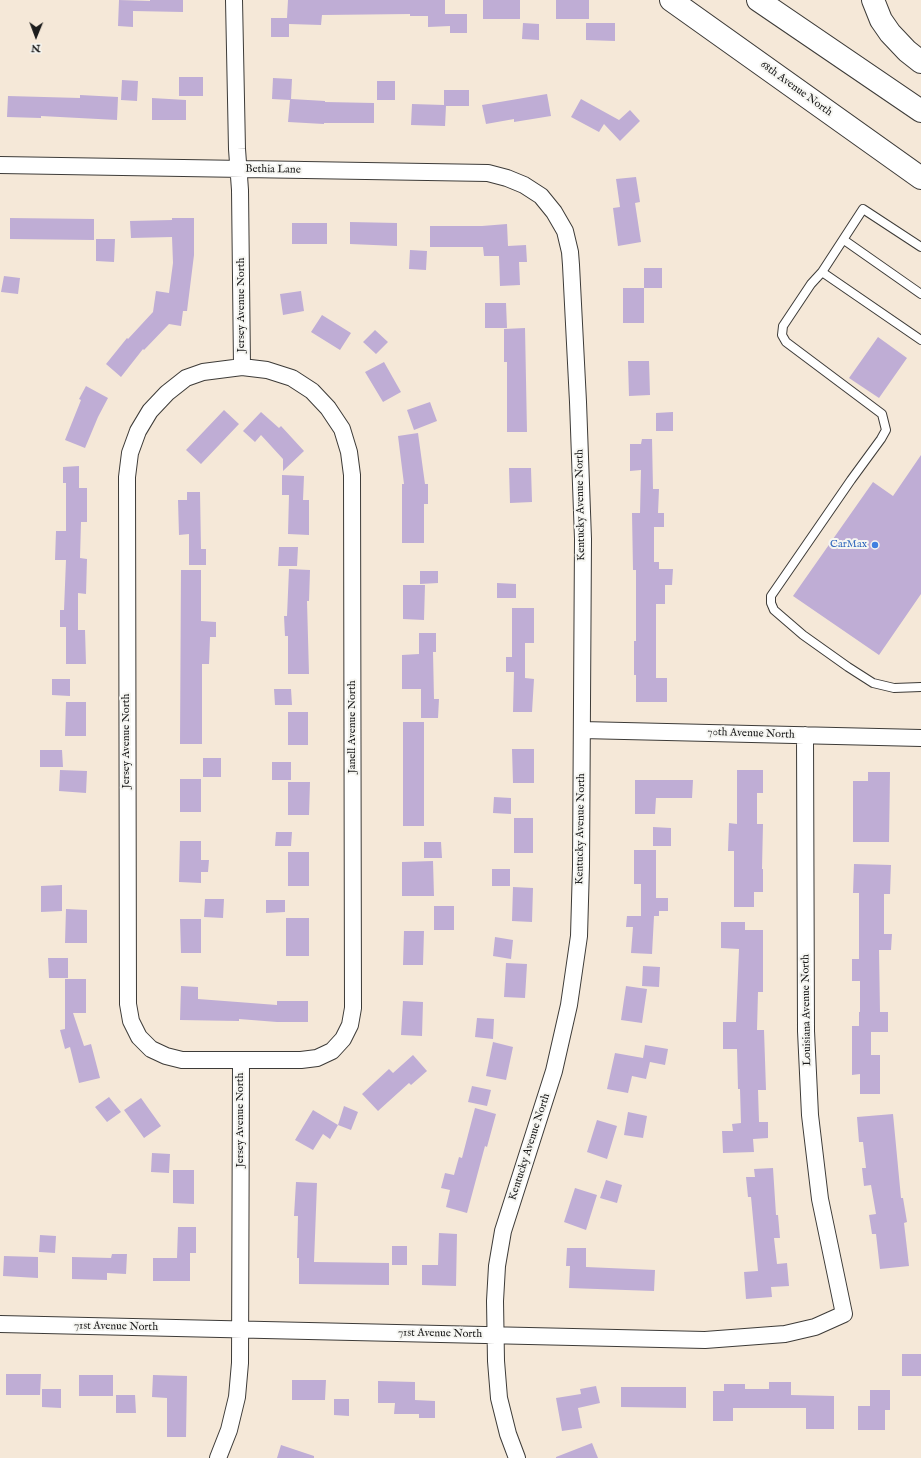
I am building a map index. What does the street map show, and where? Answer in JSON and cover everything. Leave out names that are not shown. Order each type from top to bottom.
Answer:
[{"type":"main road","name":"68th Avenue North","points":[[671,0],[921,178]]},
{"type":"main road","points":[[758,0],[921,111]]},
{"type":"main road","points":[[873,0],[881,20],[890,33],[907,51],[921,62]]},
{"type":"street","name":"Jersey Avenue North","points":[[218,1458],[229,1430],[237,1397],[240,1363],[241,1060],[182,1060],[166,1056],[151,1049],[139,1037],[131,1021],[128,1004],[127,477],[130,453],[138,431],[150,411],[167,393],[186,378],[203,372],[242,367],[241,243],[237,149],[234,0]]},
{"type":"street","name":"Bethia Lane","points":[[0,165],[488,173],[507,178],[524,185],[541,196]]},
{"type":"street","name":"Kentucky Avenue North","points":[[517,1458],[508,1434],[499,1398],[496,1361],[497,1266],[503,1231],[554,1071],[570,997],[579,936],[581,866],[583,539],[571,265],[570,252],[565,231],[554,212],[541,196]]},
{"type":"street","name":"Janell Avenue North","points":[[241,1060],[300,1060],[317,1058],[332,1051],[343,1039],[350,1025],[353,1008],[352,475],[350,452],[342,429],[328,408],[312,391],[292,378],[267,370],[242,367]]},
{"type":"street","name":"70th Avenue North","points":[[582,730],[921,738]]},
{"type":"street","name":"Louisiana Avenue North","points":[[805,735],[806,1031],[810,1115],[820,1199],[836,1282]]},
{"type":"street","name":"71st Avenue North","points":[[0,1324],[705,1340],[785,1334],[815,1327],[844,1314],[836,1282]]},
{"type":"lane","points":[[921,247],[863,209],[844,240],[822,272],[811,284],[783,326],[782,334],[786,342],[882,414],[886,430],[771,596],[771,603],[774,610],[803,635],[873,683],[894,688],[921,687]]},
{"type":"lane","points":[[844,240],[921,294]]},
{"type":"lane","points":[[822,272],[921,340]]},
{"type":"building","points":[[119,0],[183,0],[183,12],[133,11],[133,27],[118,26]]},
{"type":"building","points":[[288,0],[445,0],[445,14],[467,14],[467,33],[450,33],[450,26],[428,27],[428,16],[410,16],[410,14],[322,15],[321,25],[289,24],[289,37],[271,37],[271,18],[287,18]]},
{"type":"building","points":[[483,0],[520,0],[520,19],[483,19]]},
{"type":"building","points":[[556,0],[589,0],[589,19],[556,19]]},
{"type":"building","points":[[523,23],[539,24],[539,40],[522,39]]},
{"type":"building","points":[[586,23],[615,23],[615,41],[586,40]]},
{"type":"building","points":[[179,77],[203,77],[203,96],[179,96]]},
{"type":"building","points":[[273,78],[292,79],[291,99],[325,102],[374,103],[374,123],[324,124],[288,122],[290,100],[272,99]]},
{"type":"building","points":[[122,80],[138,81],[137,101],[121,100]]},
{"type":"building","points":[[377,81],[395,81],[395,100],[377,100]]},
{"type":"building","points":[[444,90],[469,90],[469,106],[446,106],[445,126],[411,125],[412,104],[444,105]]},
{"type":"building","points":[[547,94],[551,116],[514,122],[514,119],[486,124],[482,105]]},
{"type":"building","points":[[80,95],[118,97],[117,120],[41,116],[41,118],[7,117],[8,96],[80,98]]},
{"type":"building","points":[[152,98],[186,100],[186,120],[152,120]]},
{"type":"building","points":[[581,99],[619,120],[630,110],[640,121],[620,141],[604,124],[599,132],[571,117]]},
{"type":"building","points":[[636,177],[640,202],[635,203],[641,242],[618,246],[613,208],[620,207],[616,179]]},
{"type":"building","points":[[10,218],[94,219],[94,240],[10,239]]},
{"type":"building","points":[[172,218],[194,218],[194,255],[187,311],[183,311],[181,326],[169,324],[144,350],[143,349],[121,377],[106,364],[127,338],[128,339],[153,312],[156,291],[169,293],[173,263],[172,237],[131,238],[130,221],[172,220]]},
{"type":"building","points":[[350,222],[397,223],[397,246],[350,244]]},
{"type":"building","points":[[292,223],[327,223],[327,244],[292,244]]},
{"type":"building","points":[[507,224],[508,246],[526,245],[527,262],[519,262],[520,285],[500,286],[499,256],[484,256],[483,247],[430,247],[430,226],[482,226]]},
{"type":"building","points":[[96,239],[115,239],[114,262],[96,261]]},
{"type":"building","points":[[410,250],[427,251],[426,270],[409,269]]},
{"type":"building","points":[[644,268],[662,268],[662,288],[644,288]]},
{"type":"building","points":[[4,276],[20,278],[18,294],[1,292]]},
{"type":"building","points":[[623,288],[644,288],[644,323],[623,323]]},
{"type":"building","points":[[301,291],[304,311],[283,315],[280,294]]},
{"type":"building","points":[[485,303],[506,303],[507,328],[485,328]]},
{"type":"building","points":[[322,315],[351,333],[340,350],[311,332]]},
{"type":"building","points":[[525,328],[527,432],[507,432],[507,362],[504,362],[504,329]]},
{"type":"building","points":[[375,330],[388,342],[376,354],[363,342]]},
{"type":"building","points":[[878,337],[907,358],[879,398],[849,378]]},
{"type":"building","points":[[628,361],[649,361],[650,395],[629,396]]},
{"type":"building","points":[[384,362],[401,392],[383,402],[365,372]]},
{"type":"building","points":[[86,386],[108,398],[85,448],[65,440],[81,400],[79,399]]},
{"type":"building","points":[[430,402],[437,421],[414,430],[407,410]]},
{"type":"building","points":[[224,410],[239,424],[201,464],[186,450]]},
{"type":"building","points":[[261,412],[279,428],[281,426],[304,451],[283,471],[283,459],[261,435],[255,442],[243,431]]},
{"type":"building","points":[[673,412],[673,431],[656,431],[656,413]]},
{"type":"building","points":[[418,433],[425,484],[428,484],[428,504],[424,504],[424,543],[402,543],[402,484],[404,484],[398,436]]},
{"type":"building","points":[[642,439],[652,439],[653,489],[659,489],[658,513],[664,513],[664,527],[654,527],[654,562],[659,562],[659,569],[673,569],[672,585],[665,585],[665,604],[656,604],[656,678],[667,678],[667,702],[636,702],[634,641],[636,641],[636,570],[633,570],[632,513],[640,513],[641,470],[630,471],[630,444],[641,444]]},
{"type":"building","name":"CarMax","points":[[921,455],[921,594],[879,655],[793,596],[873,482],[893,496]]},
{"type":"building","points":[[79,466],[79,488],[87,488],[87,522],[81,522],[80,558],[87,559],[86,594],[78,593],[78,630],[85,630],[86,664],[66,664],[66,627],[60,627],[60,610],[64,610],[66,560],[55,560],[56,531],[66,531],[66,483],[63,483],[63,467]]},
{"type":"building","points":[[509,468],[531,468],[532,502],[510,503]]},
{"type":"building","points":[[282,475],[304,476],[303,500],[309,500],[309,535],[288,534],[289,495],[282,495]]},
{"type":"building","points":[[187,492],[200,492],[201,549],[206,549],[206,565],[189,565],[189,534],[179,535],[178,500],[187,500]]},
{"type":"building","points":[[279,547],[298,547],[297,566],[278,566]]},
{"type":"building","points":[[289,569],[310,570],[309,601],[307,601],[309,674],[288,674],[288,636],[285,636],[284,616],[287,616]]},
{"type":"building","points":[[181,570],[201,570],[201,621],[216,622],[216,637],[210,637],[209,664],[202,664],[202,744],[180,744]]},
{"type":"building","points":[[420,571],[438,571],[438,583],[420,584]]},
{"type":"building","points":[[497,583],[516,584],[516,598],[497,598]]},
{"type":"building","points":[[403,585],[425,585],[424,620],[403,619]]},
{"type":"building","points":[[512,608],[534,608],[534,643],[525,643],[525,678],[534,679],[532,712],[513,712],[514,672],[506,672],[506,657],[512,657]]},
{"type":"building","points":[[419,633],[436,633],[436,652],[433,652],[434,699],[439,699],[438,718],[421,718],[421,689],[402,689],[402,655],[419,654]]},
{"type":"building","points":[[52,679],[70,679],[70,696],[52,695]]},
{"type":"building","points":[[274,689],[291,689],[292,705],[275,705]]},
{"type":"building","points":[[66,702],[86,702],[86,736],[65,736]]},
{"type":"building","points":[[288,712],[308,712],[308,745],[288,745]]},
{"type":"building","points":[[403,722],[424,722],[424,826],[403,826]]},
{"type":"building","points":[[512,749],[534,749],[534,783],[513,783]]},
{"type":"building","points":[[40,750],[62,750],[63,767],[40,767]]},
{"type":"building","points":[[203,758],[221,758],[221,777],[203,777]]},
{"type":"building","points":[[272,762],[291,762],[291,780],[272,780]]},
{"type":"building","points":[[60,770],[87,771],[86,793],[59,791]]},
{"type":"building","points":[[737,770],[763,770],[763,793],[757,793],[757,824],[763,824],[763,892],[754,892],[754,907],[734,907],[734,851],[728,851],[729,823],[737,824]]},
{"type":"building","points":[[868,772],[890,772],[889,842],[853,842],[853,781],[868,781]]},
{"type":"building","points":[[180,779],[201,779],[201,812],[180,812]]},
{"type":"building","points":[[635,780],[693,780],[692,798],[656,798],[655,814],[635,814]]},
{"type":"building","points":[[288,782],[310,782],[309,815],[288,815]]},
{"type":"building","points":[[494,797],[511,798],[511,814],[493,813]]},
{"type":"building","points":[[514,818],[533,818],[533,853],[514,853]]},
{"type":"building","points":[[653,827],[671,828],[671,846],[653,846]]},
{"type":"building","points":[[276,832],[292,832],[291,846],[275,846]]},
{"type":"building","points":[[180,841],[201,841],[201,860],[209,860],[208,872],[201,872],[201,883],[179,882]]},
{"type":"building","points":[[424,842],[441,842],[442,858],[424,858]]},
{"type":"building","points":[[634,850],[656,850],[656,898],[668,898],[668,911],[659,911],[659,916],[654,916],[652,954],[631,953],[633,927],[626,927],[627,916],[641,916],[641,884],[634,884]]},
{"type":"building","points":[[288,852],[309,852],[309,886],[288,886]]},
{"type":"building","points":[[433,861],[434,896],[402,896],[402,862]]},
{"type":"building","points":[[854,864],[891,865],[890,894],[884,894],[884,934],[892,934],[891,950],[879,950],[880,1012],[888,1012],[888,1032],[871,1032],[871,1055],[880,1055],[880,1094],[860,1094],[860,1074],[852,1075],[852,1026],[859,1026],[860,1012],[860,981],[852,981],[852,959],[859,959],[859,893],[853,893]]},
{"type":"building","points":[[492,869],[510,869],[510,886],[492,886]]},
{"type":"building","points":[[62,885],[62,911],[41,912],[41,886]]},
{"type":"building","points":[[513,887],[533,888],[532,922],[512,921]]},
{"type":"building","points":[[205,899],[224,899],[223,918],[204,917]]},
{"type":"building","points":[[266,900],[285,900],[285,912],[266,913]]},
{"type":"building","points":[[434,906],[454,906],[454,930],[434,930]]},
{"type":"building","points":[[66,909],[87,910],[87,943],[65,943]]},
{"type":"building","points":[[286,918],[309,918],[309,956],[286,956]]},
{"type":"building","points":[[180,919],[201,919],[201,953],[181,953]]},
{"type":"building","points":[[721,922],[745,922],[745,930],[763,930],[763,992],[758,992],[757,1030],[764,1030],[766,1090],[758,1090],[759,1122],[768,1122],[768,1138],[753,1139],[754,1152],[723,1153],[722,1131],[733,1131],[732,1124],[741,1123],[737,1049],[723,1049],[723,1022],[736,1022],[739,949],[721,948]]},
{"type":"building","points":[[404,931],[424,931],[423,965],[403,965]]},
{"type":"building","points":[[495,937],[513,940],[511,959],[493,956]]},
{"type":"building","points":[[48,958],[68,958],[68,978],[49,978]]},
{"type":"building","points":[[506,963],[527,964],[525,998],[504,997]]},
{"type":"building","points":[[643,966],[660,967],[659,987],[642,986]]},
{"type":"building","points":[[65,979],[86,979],[86,1013],[73,1013],[84,1046],[91,1044],[100,1078],[79,1083],[70,1047],[65,1049],[60,1030],[65,1029]]},
{"type":"building","points":[[181,986],[198,987],[198,999],[277,1005],[277,1001],[308,1001],[308,1022],[277,1022],[239,1019],[239,1021],[180,1020]]},
{"type":"building","points":[[626,986],[647,989],[642,1023],[621,1020]]},
{"type":"building","points":[[403,1001],[423,1002],[422,1036],[401,1035]]},
{"type":"building","points":[[477,1018],[494,1019],[493,1039],[475,1037]]},
{"type":"building","points":[[493,1042],[513,1047],[506,1080],[486,1076]]},
{"type":"building","points":[[645,1045],[668,1049],[665,1065],[650,1062],[646,1079],[632,1076],[628,1093],[607,1089],[615,1053],[643,1058]]},
{"type":"building","points":[[413,1055],[427,1071],[411,1085],[409,1083],[378,1111],[362,1094],[389,1069],[393,1073]]},
{"type":"building","points":[[472,1086],[491,1090],[487,1106],[468,1102]]},
{"type":"building","points":[[109,1097],[121,1112],[107,1122],[95,1107]]},
{"type":"building","points":[[141,1098],[161,1126],[144,1138],[124,1110]]},
{"type":"building","points":[[344,1106],[358,1112],[351,1130],[338,1125]]},
{"type":"building","points":[[475,1108],[496,1114],[487,1147],[485,1146],[467,1213],[446,1207],[450,1190],[441,1188],[445,1173],[454,1175],[459,1157],[462,1158]]},
{"type":"building","points":[[313,1110],[338,1125],[330,1139],[323,1134],[313,1150],[295,1140]]},
{"type":"building","points":[[628,1112],[647,1116],[643,1138],[624,1135]]},
{"type":"building","points":[[893,1114],[901,1198],[903,1198],[907,1222],[904,1223],[909,1266],[880,1269],[876,1234],[872,1234],[869,1215],[876,1214],[871,1185],[864,1186],[862,1168],[866,1168],[863,1142],[859,1142],[857,1117]]},
{"type":"building","points":[[597,1120],[617,1126],[607,1159],[587,1152]]},
{"type":"building","points":[[152,1153],[170,1154],[169,1173],[151,1172]]},
{"type":"building","points":[[773,1168],[776,1215],[778,1215],[780,1238],[774,1238],[777,1264],[787,1263],[789,1286],[771,1287],[772,1297],[746,1299],[744,1272],[758,1271],[751,1197],[748,1197],[746,1177],[755,1177],[754,1169]]},
{"type":"building","points":[[173,1170],[194,1170],[194,1204],[173,1203]]},
{"type":"building","points":[[606,1180],[622,1185],[617,1203],[600,1198]]},
{"type":"building","points":[[296,1182],[317,1183],[314,1262],[389,1263],[389,1285],[299,1284],[299,1258],[297,1258],[298,1216],[294,1216]]},
{"type":"building","points":[[575,1188],[597,1195],[586,1230],[564,1222]]},
{"type":"building","points":[[178,1227],[196,1227],[196,1253],[190,1253],[190,1281],[153,1281],[153,1258],[177,1258]]},
{"type":"building","points":[[439,1233],[457,1234],[456,1286],[422,1285],[422,1265],[438,1265]]},
{"type":"building","points":[[40,1235],[56,1236],[55,1253],[39,1252]]},
{"type":"building","points":[[392,1246],[407,1246],[407,1265],[392,1265]]},
{"type":"building","points":[[567,1248],[586,1248],[586,1267],[655,1270],[654,1291],[569,1288],[570,1266],[566,1266]]},
{"type":"building","points":[[112,1254],[127,1254],[126,1274],[107,1273],[107,1280],[72,1279],[72,1257],[111,1258]]},
{"type":"building","points":[[4,1256],[38,1257],[38,1278],[3,1276]]},
{"type":"building","points":[[902,1354],[921,1354],[921,1376],[902,1376]]},
{"type":"building","points":[[6,1374],[41,1374],[40,1395],[6,1395]]},
{"type":"building","points":[[79,1375],[113,1375],[113,1396],[79,1396]]},
{"type":"building","points":[[153,1375],[187,1376],[186,1437],[167,1437],[167,1398],[152,1397]]},
{"type":"building","points":[[292,1380],[326,1380],[325,1400],[292,1400]]},
{"type":"building","points":[[378,1381],[415,1382],[415,1400],[435,1401],[435,1418],[419,1418],[419,1414],[394,1414],[395,1403],[378,1403]]},
{"type":"building","points":[[769,1382],[791,1382],[791,1395],[834,1396],[834,1429],[806,1429],[806,1408],[733,1408],[733,1421],[713,1421],[713,1391],[724,1391],[724,1384],[745,1384],[745,1389],[769,1389]]},
{"type":"building","points":[[596,1386],[600,1403],[578,1408],[582,1428],[562,1431],[556,1398],[581,1394],[580,1389]]},
{"type":"building","points":[[621,1387],[686,1387],[686,1408],[621,1407]]},
{"type":"building","points":[[42,1389],[61,1389],[61,1408],[42,1407]]},
{"type":"building","points":[[870,1390],[890,1390],[890,1410],[885,1410],[885,1430],[858,1430],[858,1406],[870,1406]]},
{"type":"building","points":[[116,1395],[135,1395],[136,1413],[116,1413]]},
{"type":"building","points":[[334,1399],[349,1399],[349,1416],[334,1415]]},
{"type":"building","points":[[592,1443],[598,1458],[556,1458],[556,1457]]},
{"type":"building","points":[[281,1445],[314,1456],[314,1458],[277,1458]]},
{"type":"place","name":"CarMax","points":[[875,545]]}]
